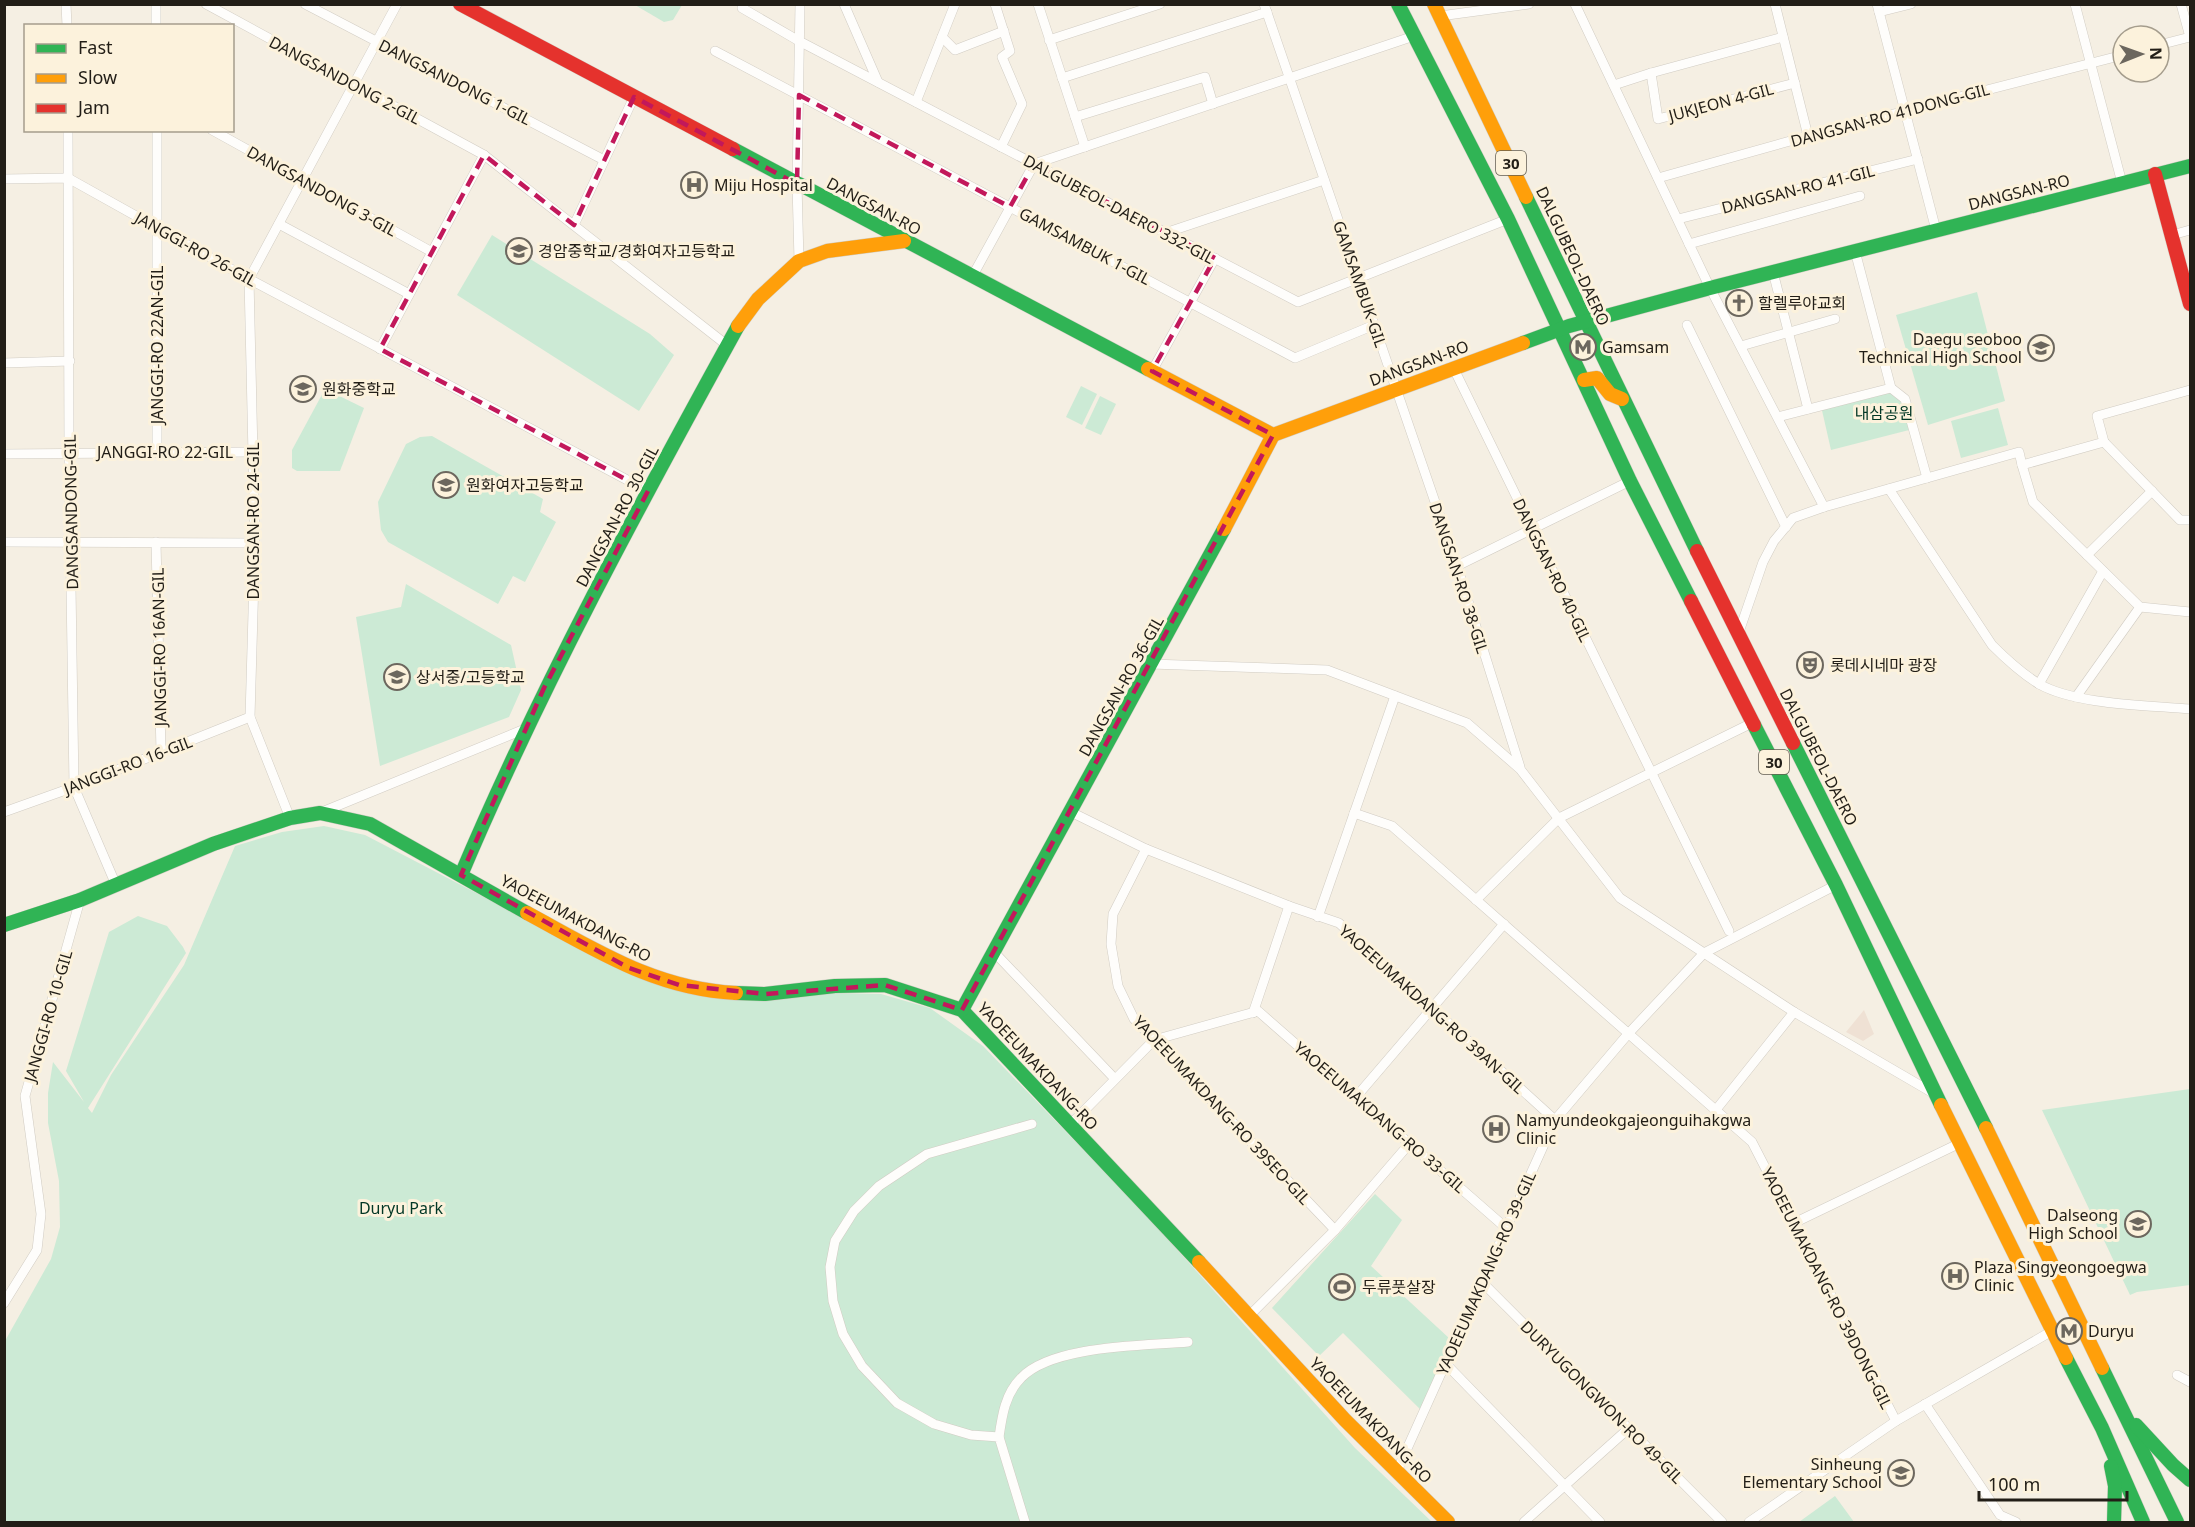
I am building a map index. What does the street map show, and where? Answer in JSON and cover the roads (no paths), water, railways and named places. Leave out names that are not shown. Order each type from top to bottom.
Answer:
[{"type":"main road","name":"DANGSAN-RO","points":[[460,4],[1273,435],[1453,367],[1587,322],[1710,288],[2190,166]]},
{"type":"main road","name":"30","points":[[1398,4],[1508,219],[1630,481],[1836,885],[1935,1094],[2102,1428],[2143,1522]]},
{"type":"main road","name":"DALGUBEOL-DAERO","points":[[1437,10],[1622,399],[1978,1111],[2127,1414],[2177,1522]]},
{"type":"main road","points":[[2155,174],[2190,304]]},
{"type":"main road","points":[[799,261],[827,252],[904,241]]},
{"type":"main road","name":"DANGSAN-RO 30-GIL","points":[[460,875],[544,688],[740,323],[758,299],[799,261]]},
{"type":"main road","points":[[1584,380],[1591,376],[1596,377],[1601,380],[1609,395],[1614,399],[1622,399]]},
{"type":"main road","name":"DANGSAN-RO 36-GIL","points":[[962,1010],[1152,664],[1273,435]]},
{"type":"main road","name":"YAOEEUMAKDANG-RO","points":[[4,925],[80,900],[213,844],[290,818],[320,813],[370,824],[629,968],[679,986],[718,992],[765,994],[835,986],[885,985],[962,1010],[1345,1420],[1448,1522]]},
{"type":"main road","points":[[2127,1414],[2173,1465],[2190,1480]]},
{"type":"main road","points":[[2102,1428],[2115,1486],[2114,1522]]},
{"type":"street","points":[[66,4],[67,24]]},
{"type":"street","points":[[156,4],[156,24]]},
{"type":"street","name":"DANGSANDONG 2-GIL","points":[[206,4],[484,155],[728,346]]},
{"type":"street","name":"DANGSANDONG 1-GIL","points":[[305,4],[604,159]]},
{"type":"street","name":"DANGSAN-RO 24-GIL","points":[[290,818],[250,717],[255,543],[249,279],[398,4]]},
{"type":"street","points":[[799,261],[797,184],[800,4]]},
{"type":"street","points":[[844,4],[878,82]]},
{"type":"street","points":[[916,102],[955,4]]},
{"type":"street","points":[[995,4],[1010,51],[1002,57],[1022,104],[1001,147]]},
{"type":"street","points":[[1038,4],[1085,147]]},
{"type":"street","points":[[1049,40],[1160,4]]},
{"type":"street","points":[[1437,10],[1529,4]]},
{"type":"street","points":[[1575,4],[1710,288],[1824,507]]},
{"type":"street","name":"JUKJEON 4-GIL","points":[[1775,4],[1808,136]]},
{"type":"street","points":[[1911,4],[1878,8],[1936,230]]},
{"type":"street","points":[[2075,4],[2122,183]]},
{"type":"street","points":[[2171,42],[2190,37],[2181,4]]},
{"type":"street","name":"DALGUBEOL-DAERO 332-GIL","points":[[742,8],[799,41],[1298,302],[1508,219]]},
{"type":"street","name":"GAMSAMBUK-GIL","points":[[1062,78],[1266,8],[1396,389]]},
{"type":"street","points":[[942,37],[955,50],[1004,31]]},
{"type":"street","points":[[972,277],[1034,164],[1413,36]]},
{"type":"street","points":[[1614,85],[1783,37]]},
{"type":"street","name":"GAMSAMBUK 1-GIL","points":[[715,51],[1295,357],[1374,326]]},
{"type":"street","name":"DANGSAN-RO 41DONG-GIL","points":[[1658,178],[1808,136],[2111,58]]},
{"type":"street","name":"JUKJEON 4-GIL","points":[[1651,73],[1658,119],[1794,82]]},
{"type":"street","points":[[1075,117],[1204,77],[1213,104]]},
{"type":"street","points":[[573,225],[634,97]]},
{"type":"street","name":"DANGSANDONG-GIL","points":[[68,132],[69,453],[75,787],[116,885]]},
{"type":"street","name":"JANGGI-RO 22AN-GIL","points":[[157,132],[157,453]]},
{"type":"street","name":"DANGSANDONG 3-GIL","points":[[216,132],[432,252]]},
{"type":"street","points":[[380,349],[484,155]]},
{"type":"street","name":"DANGSAN-RO 41-GIL","points":[[1677,219],[1918,159]]},
{"type":"street","name":"JANGGI-RO 26-GIL","points":[[4,178],[68,178],[249,279],[648,491]]},
{"type":"street","points":[[1165,233],[1324,180]]},
{"type":"street","name":"DANGSAN-RO 41-GIL","points":[[1689,244],[1860,196]]},
{"type":"street","points":[[279,224],[410,294]]},
{"type":"street","points":[[2172,235],[2190,230]]},
{"type":"street","points":[[1855,251],[1891,388],[1905,399],[1927,478]]},
{"type":"street","points":[[1152,371],[1215,258]]},
{"type":"street","points":[[1773,272],[1808,410]]},
{"type":"street","points":[[1741,346],[1835,320]]},
{"type":"street","points":[[1687,325],[1786,527]]},
{"type":"street","points":[[4,363],[70,361]]},
{"type":"street","name":"DANGSAN-RO 40-GIL","points":[[1453,367],[1651,772]]},
{"type":"street","points":[[1778,417],[1891,388]]},
{"type":"street","name":"DANGSAN-RO 38-GIL","points":[[1396,389],[1457,566],[1520,768]]},
{"type":"street","points":[[2190,390],[2097,416],[2104,442],[2180,520],[2190,520]]},
{"type":"street","points":[[2022,465],[2104,442]]},
{"type":"street","name":"JANGGI-RO 22-GIL","points":[[4,454],[253,452]]},
{"type":"street","points":[[1739,632],[1763,562],[1774,541],[1793,518],[1824,507],[2019,452],[2032,502],[2140,607],[2190,612]]},
{"type":"street","points":[[1457,566],[1630,481]]},
{"type":"street","points":[[1889,489],[1992,645],[2011,664],[2039,684],[2076,697],[2190,709]]},
{"type":"street","points":[[2087,555],[2152,491]]},
{"type":"street","points":[[4,542],[255,543]]},
{"type":"street","name":"JANGGI-RO 16AN-GIL","points":[[156,542],[161,752]]},
{"type":"street","points":[[2039,684],[2103,571]]},
{"type":"street","points":[[2076,697],[2140,607]]},
{"type":"street","points":[[1152,664],[1327,670],[1467,723],[1520,768],[1620,898],[1794,1012],[1935,1094]]},
{"type":"street","points":[[1318,917],[1395,696]]},
{"type":"street","name":"JANGGI-RO 16-GIL","points":[[4,812],[75,787],[250,717]]},
{"type":"street","points":[[1476,900],[1558,818],[1754,722]]},
{"type":"street","points":[[320,813],[525,729]]},
{"type":"street","points":[[1651,772],[1729,931]]},
{"type":"street","name":"YAOEEUMAKDANG-RO 39AN-GIL","points":[[1071,813],[1146,849],[1289,906],[1339,923],[1555,1120]]},
{"type":"street","points":[[1354,813],[1392,826],[1628,1034]]},
{"type":"street","name":"YAOEEUMAKDANG-RO 39SEO-GIL","points":[[1146,849],[1113,914],[1111,944],[1118,986],[1134,1019],[1335,1230]]},
{"type":"street","name":"YAOEEUMAKDANG-RO 39-GIL","points":[[1397,1471],[1555,1120],[1628,1034],[1704,953],[1836,885]]},
{"type":"street","name":"JANGGI-RO 10-GIL","points":[[4,1303],[37,1250],[41,1214],[25,1096],[80,900]]},
{"type":"street","points":[[1070,1125],[1154,1040],[1253,1013],[1289,906]]},
{"type":"street","points":[[1356,1097],[1504,924]]},
{"type":"street","points":[[994,952],[1115,1080]]},
{"type":"street","name":"YAOEEUMAKDANG-RO 33-GIL","points":[[1253,1013],[1258,1011],[1506,1228]]},
{"type":"street","points":[[1715,1110],[1794,1012]]},
{"type":"street","name":"YAOEEUMAKDANG-RO 39DONG-GIL","points":[[1628,1034],[1752,1142],[1896,1421]]},
{"type":"street","points":[[999,1437],[971,1435],[934,1424],[897,1403],[862,1366],[843,1334],[833,1301],[830,1267],[835,1241],[854,1211],[879,1186],[927,1154],[1032,1124]]},
{"type":"street","points":[[1249,1316],[1335,1230],[1410,1143]]},
{"type":"street","points":[[1794,1223],[1960,1143]]},
{"type":"street","name":"DURYUGONGWON-RO 49-GIL","points":[[1482,1282],[1722,1522]]},
{"type":"street","points":[[1749,1522],[1896,1421],[2052,1331]]},
{"type":"street","points":[[1025,1522],[999,1437],[1003,1413],[1010,1394],[1020,1379],[1033,1367],[1057,1358],[1096,1350],[1188,1342]]},
{"type":"street","points":[[1445,1363],[1600,1522]]},
{"type":"street","points":[[2177,1376],[2190,1382]]},
{"type":"street","points":[[1925,1404],[2000,1515],[2016,1522]]},
{"type":"street","points":[[1524,1522],[1628,1429]]},
{"type":"place","name":"Miju Hospital","points":[[694,185]]},
{"type":"place","name":"경암중학교/경화여자고등학교","points":[[519,251]]},
{"type":"place","name":"할렐루야교회","points":[[1739,303]]},
{"type":"place","name":"Gamsam","points":[[1583,347]]},
{"type":"place","name":"Daegu seoboo Technical High School","points":[[2041,348]]},
{"type":"place","name":"원화중학교","points":[[303,389]]},
{"type":"place","name":"원화여자고등학교","points":[[446,485]]},
{"type":"place","name":"롯데시네마 광장","points":[[1810,665]]},
{"type":"place","name":"상서중/고등학교","points":[[397,677]]},
{"type":"place","name":"Namyundeokgajeonguihakgwa Clinic","points":[[1496,1129]]},
{"type":"place","name":"Dalseong High School","points":[[2138,1224]]},
{"type":"place","name":"Plaza Singyeongoegwa Clinic","points":[[1955,1276]]},
{"type":"place","name":"두류풋살장","points":[[1342,1287]]},
{"type":"place","name":"Duryu","points":[[2069,1331]]},
{"type":"place","name":"Sinheung Elementary School","points":[[1901,1473]]},
{"type":"park label","name":"내삼공원","points":[[1884,413]]},
{"type":"park label","name":"Duryu Park","points":[[401,1208]]}]
